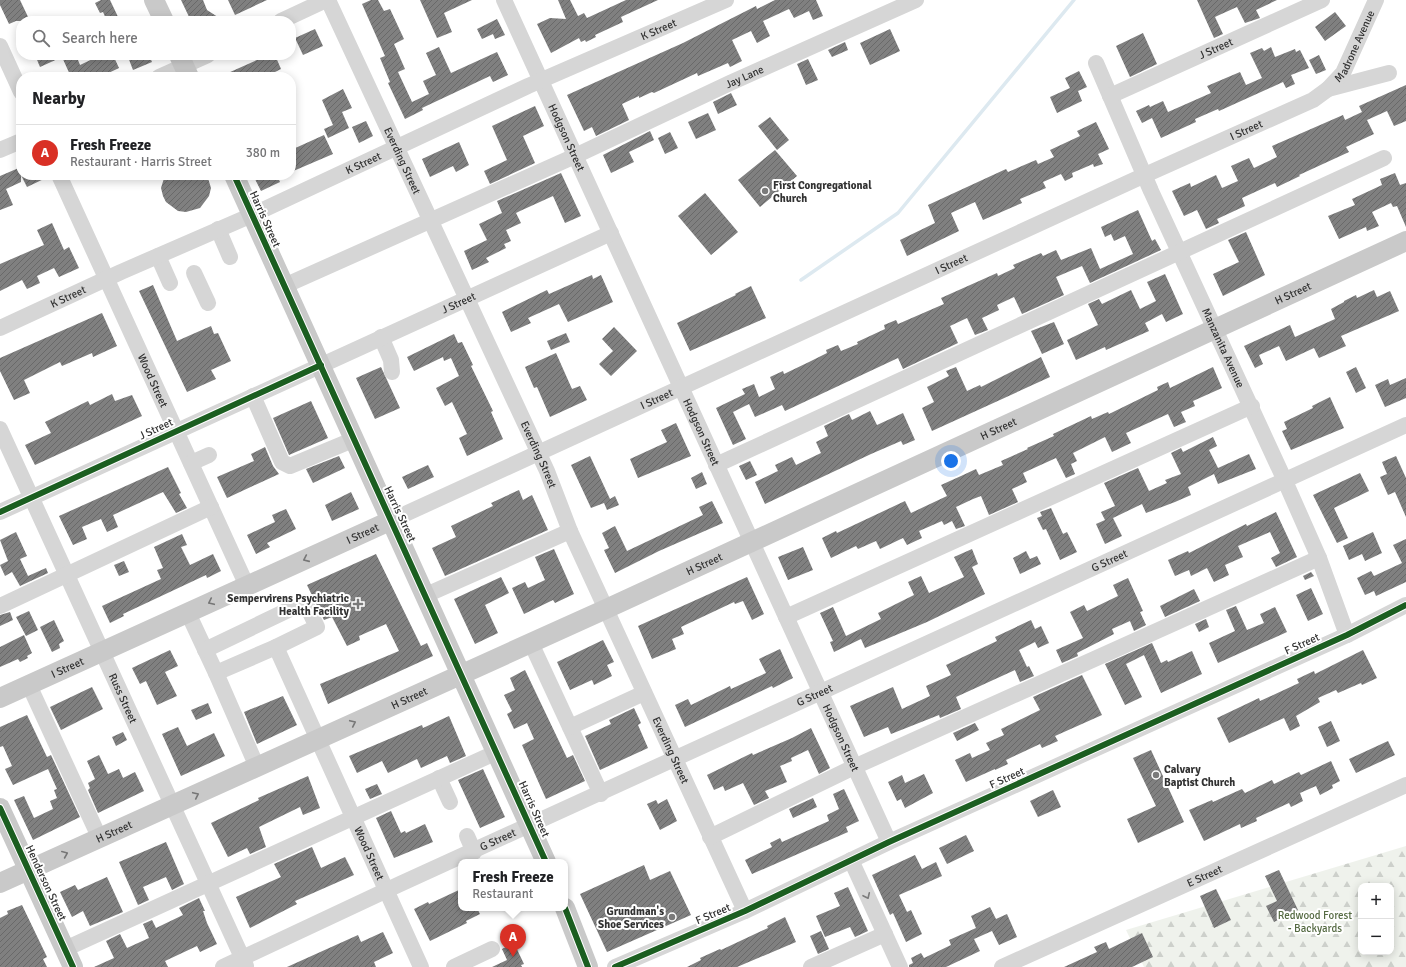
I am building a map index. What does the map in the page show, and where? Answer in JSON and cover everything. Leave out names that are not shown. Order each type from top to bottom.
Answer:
[{"type":"main road","points":[[154,0],[162,16]]},
{"type":"main road","name":"Harris Street","points":[[236,180],[545,859]]},
{"type":"main road","name":"H Street","points":[[0,883],[172,807],[461,673],[606,609],[1406,242]]},
{"type":"main road","name":"I Street","points":[[0,698],[392,520]]},
{"type":"main road","points":[[342,543],[354,543],[382,533],[393,537],[407,554]]},
{"type":"main road","name":"Henderson Street","points":[[0,808],[73,967]]},
{"type":"main road","points":[[566,911],[588,967]]},
{"type":"street","points":[[292,16],[327,0]]},
{"type":"street","name":"Everding Street","points":[[327,0],[538,454],[570,531],[745,911]]},
{"type":"street","name":"Hodgson Street","points":[[504,0],[681,387],[750,542],[889,842]]},
{"type":"street","name":"K Street","points":[[0,328],[106,279],[252,215],[541,81],[726,0]]},
{"type":"street","name":"Jay Lane","points":[[284,286],[430,222],[730,83],[916,0]]},
{"type":"street","name":"J Street","points":[[1110,96],[1322,0]]},
{"type":"street","name":"Madrone Avenue","points":[[1314,100],[1328,89],[1343,73],[1376,0]]},
{"type":"street","points":[[2,55],[16,82]]},
{"type":"street","points":[[170,72],[197,60]]},
{"type":"street","name":"Manzanita Avenue","points":[[1096,63],[1144,175],[1285,480],[1319,558],[1347,635]]},
{"type":"street","name":"Madrone Avenue","points":[[1328,89],[1389,73]]},
{"type":"street","name":"I Street","points":[[392,520],[1144,175],[1314,100]]},
{"type":"street","points":[[0,150],[16,143]]},
{"type":"street","points":[[716,465],[1384,158]]},
{"type":"street","name":"Wood Street","points":[[61,180],[247,586]]},
{"type":"street","points":[[218,230],[230,257]]},
{"type":"street","name":"J Street","points":[[0,512],[176,430],[611,233]]},
{"type":"street","points":[[158,256],[170,283]]},
{"type":"street","points":[[194,272],[208,304]]},
{"type":"street","points":[[381,337],[391,360],[392,372]]},
{"type":"street","points":[[253,396],[263,431],[282,462],[290,466],[355,439]]},
{"type":"street","points":[[786,617],[1252,406]]},
{"type":"street","name":"G Street","points":[[458,859],[1406,425]]},
{"type":"street","name":"Russ Street","points":[[0,429],[244,962]]},
{"type":"street","points":[[191,463],[209,455]]},
{"type":"street","points":[[0,606],[211,507]]},
{"type":"street","points":[[426,595],[570,531]]},
{"type":"street","points":[[710,837],[854,767],[1319,558]]},
{"type":"street","points":[[205,650],[305,602],[317,628],[216,674]]},
{"type":"street","name":"F Street","points":[[615,967],[745,911],[889,842],[1347,635],[1406,605]]},
{"type":"street","points":[[188,613],[257,767]]},
{"type":"street","points":[[531,643],[601,794]]},
{"type":"street","name":"Wood Street","points":[[276,647],[421,967]]},
{"type":"street","points":[[29,685],[100,839]]},
{"type":"street","points":[[570,727],[644,693]]},
{"type":"street","points":[[65,949],[497,752]]},
{"type":"street","points":[[439,778],[450,802]]},
{"type":"street","name":"E Street","points":[[1002,967],[1406,785]]},
{"type":"street","points":[[467,836],[474,852]]},
{"type":"street","name":"G Street","points":[[223,967],[244,962],[387,891],[458,859]]},
{"type":"street","points":[[851,860],[900,967]]},
{"type":"street","points":[[811,967],[885,934]]},
{"type":"street","points":[[454,967],[492,949]]},
{"type":"green space","name":"Redwood Forest - Backyards","points":[[1406,846],[1406,967],[1144,967],[1126,930]]},
{"type":"building","points":[[0,0],[20,0],[28,16],[16,16],[16,21],[9,24],[0,5]]},
{"type":"building","points":[[101,0],[110,0],[118,16],[105,16],[103,12],[100,13],[95,3]]},
{"type":"building","points":[[181,0],[203,0],[207,10],[216,16],[189,16]]},
{"type":"building","points":[[228,0],[267,0],[235,15]]},
{"type":"building","points":[[371,0],[378,0],[384,11],[390,9],[404,39],[394,44],[405,69],[398,72],[412,102],[429,94],[423,81],[436,75],[426,53],[439,47],[451,73],[497,52],[508,75],[493,82],[490,76],[422,108],[423,110],[405,119],[388,83],[390,82],[380,58],[385,56],[362,4]]},
{"type":"building","points":[[420,0],[472,0],[444,13],[452,32],[437,38]]},
{"type":"building","points":[[558,0],[570,0],[578,16],[584,13],[587,18],[626,0],[658,0],[621,17],[623,22],[595,35],[596,37],[586,42],[585,40],[581,42],[579,38],[551,53],[537,24],[550,18],[566,19]]},
{"type":"building","points":[[775,0],[816,0],[823,16],[813,20],[809,11],[794,18],[789,9],[763,21],[770,36],[757,43],[751,31],[732,40],[742,61],[730,67],[728,63],[698,76],[697,73],[654,93],[652,92],[639,98],[639,96],[622,104],[629,120],[596,136],[592,127],[584,131],[567,95],[683,43],[756,6],[757,9]]},
{"type":"building","points":[[1197,0],[1277,0],[1256,10],[1260,18],[1245,23],[1237,7],[1215,17],[1223,34],[1214,38]]},
{"type":"building","points":[[1335,12],[1346,26],[1325,41],[1315,27]]},
{"type":"building","points":[[497,19],[505,35],[495,39],[493,34],[482,39],[477,29]]},
{"type":"building","points":[[315,29],[323,46],[303,55],[296,38]]},
{"type":"building","points":[[890,29],[900,51],[870,65],[860,43]]},
{"type":"building","points":[[1143,33],[1157,64],[1130,77],[1116,46]]},
{"type":"building","points":[[845,42],[848,50],[832,57],[828,50]]},
{"type":"building","points":[[1271,47],[1275,57],[1295,49],[1296,52],[1300,50],[1309,68],[1291,75],[1295,84],[1286,88],[1283,82],[1219,111],[1218,109],[1195,119],[1196,122],[1161,138],[1152,118],[1142,123],[1136,111],[1149,105],[1150,107],[1163,101],[1168,112],[1211,93],[1207,86],[1240,72],[1246,85],[1262,78],[1250,53],[1262,48],[1264,51]]},
{"type":"building","points":[[1319,55],[1326,70],[1316,74],[1309,60]]},
{"type":"building","points":[[808,59],[818,80],[806,85],[797,64]]},
{"type":"building","points":[[37,60],[55,60],[40,67]]},
{"type":"building","points":[[63,60],[78,60],[80,65],[90,60],[115,60],[119,68],[111,72],[69,72]]},
{"type":"building","points":[[129,60],[151,60],[152,62],[133,70]]},
{"type":"building","points":[[257,60],[277,60],[281,69],[275,72],[230,72]]},
{"type":"building","points":[[1079,71],[1087,87],[1078,91],[1082,101],[1057,113],[1050,97],[1070,88],[1065,78]]},
{"type":"building","points":[[1406,85],[1406,121],[1394,126],[1387,111],[1367,120],[1374,134],[1346,147],[1349,152],[1277,187],[1275,183],[1242,198],[1245,206],[1217,219],[1219,223],[1206,229],[1197,210],[1184,216],[1172,191],[1190,183],[1191,187],[1216,175],[1222,188],[1238,181],[1231,166],[1249,158],[1254,168],[1277,157],[1272,146],[1343,115],[1345,120],[1362,112],[1359,106]]},
{"type":"building","points":[[343,89],[352,108],[342,112],[349,128],[328,138],[324,129],[333,125],[322,100]]},
{"type":"building","points":[[731,93],[737,105],[718,114],[713,102]]},
{"type":"building","points":[[535,106],[544,126],[523,136],[535,163],[490,184],[484,171],[507,160],[492,126]]},
{"type":"building","points":[[708,113],[716,130],[696,139],[688,122]]},
{"type":"building","points":[[770,117],[789,140],[777,150],[758,126]]},
{"type":"building","points":[[366,121],[373,136],[359,143],[352,127]]},
{"type":"building","points":[[1096,122],[1109,149],[1098,154],[1103,164],[1094,167],[1093,164],[1072,173],[1073,177],[1065,181],[1061,174],[1043,182],[1046,188],[1020,199],[1022,203],[983,220],[975,202],[951,213],[959,231],[907,256],[900,240],[935,223],[928,205],[1006,169],[1008,172],[1036,160],[1038,164],[1054,157],[1050,150],[1080,136],[1077,131]]},
{"type":"building","points":[[650,131],[654,140],[629,152],[634,162],[611,173],[603,155]]},
{"type":"building","points":[[670,132],[678,148],[665,154],[658,138]]},
{"type":"building","points":[[324,135],[333,154],[296,170],[296,148]]},
{"type":"building","points":[[459,142],[469,165],[456,172],[453,166],[430,177],[422,159]]},
{"type":"building","points":[[775,150],[797,176],[760,207],[738,180]]},
{"type":"building","points":[[16,169],[16,180],[21,180],[21,182],[6,189],[13,205],[0,210],[0,176]]},
{"type":"building","points":[[561,173],[581,216],[565,223],[553,196],[520,211],[516,213],[521,223],[506,230],[511,241],[504,244],[506,248],[486,258],[489,262],[472,270],[464,251],[487,240],[479,224],[502,213],[497,201]]},
{"type":"building","points":[[1395,173],[1400,185],[1406,183],[1406,227],[1397,206],[1393,207],[1391,203],[1372,212],[1379,226],[1367,231],[1366,227],[1339,239],[1328,216],[1355,205],[1352,199],[1382,185],[1380,179]]},
{"type":"building","points":[[24,180],[42,180],[27,187]]},
{"type":"building","points":[[163,180],[209,180],[211,188],[209,196],[200,208],[186,212],[178,211],[166,202],[161,188]]},
{"type":"building","points":[[256,180],[279,180],[280,182],[261,191]]},
{"type":"building","points":[[705,193],[738,232],[711,255],[678,216]]},
{"type":"building","points":[[1138,210],[1152,241],[1155,239],[1161,250],[1090,283],[1082,266],[1056,277],[1064,295],[1022,314],[1014,297],[997,305],[999,310],[982,318],[988,330],[975,335],[967,318],[950,326],[958,343],[903,369],[898,358],[785,411],[782,405],[755,417],[749,404],[733,412],[746,439],[733,445],[716,408],[745,394],[742,389],[754,384],[759,397],[775,389],[770,377],[783,371],[784,374],[827,353],[826,350],[838,345],[841,351],[858,344],[857,342],[885,329],[884,325],[896,320],[898,324],[944,304],[941,298],[997,273],[998,276],[1015,268],[1013,265],[1041,253],[1043,256],[1056,250],[1061,260],[1091,248],[1100,269],[1133,254],[1125,236],[1114,241],[1111,234],[1105,237],[1101,227]]},
{"type":"building","points":[[52,223],[64,250],[69,247],[79,268],[59,277],[54,268],[37,276],[40,283],[27,289],[22,280],[0,291],[0,264],[44,245],[37,230]]},
{"type":"building","points":[[1246,232],[1265,275],[1223,296],[1213,274],[1239,262],[1228,240]]},
{"type":"building","points":[[1165,274],[1183,314],[1166,322],[1162,314],[1145,323],[1149,331],[1106,350],[1105,347],[1076,360],[1067,340],[1098,325],[1088,304],[1099,299],[1102,304],[1131,290],[1140,309],[1156,301],[1147,282]]},
{"type":"building","points":[[592,275],[593,279],[601,275],[613,302],[568,322],[559,304],[528,318],[531,323],[511,332],[502,312],[547,290],[549,294]]},
{"type":"building","points":[[153,285],[177,341],[211,326],[214,334],[218,333],[231,361],[211,370],[216,379],[187,392],[139,291]]},
{"type":"building","points":[[751,286],[766,318],[690,351],[677,323],[736,295],[735,294]]},
{"type":"building","points":[[1374,290],[1377,297],[1390,291],[1399,311],[1341,336],[1346,346],[1319,358],[1314,348],[1286,361],[1279,346],[1259,355],[1263,364],[1255,368],[1244,346],[1290,325],[1295,337],[1335,319],[1331,309],[1344,301],[1356,295],[1357,298]]},
{"type":"building","points":[[102,313],[117,346],[93,357],[92,353],[62,366],[60,362],[24,380],[30,393],[14,400],[0,371],[0,358]]},
{"type":"building","points":[[1054,322],[1064,344],[1042,354],[1031,331]]},
{"type":"building","points":[[614,327],[637,351],[611,376],[599,364],[613,351],[602,339]]},
{"type":"building","points":[[566,333],[570,342],[551,350],[547,341]]},
{"type":"building","points":[[454,334],[458,343],[462,342],[473,365],[471,366],[493,411],[491,412],[503,439],[467,456],[459,438],[467,434],[452,402],[445,406],[436,388],[459,376],[451,358],[444,361],[443,357],[414,371],[407,357]]},
{"type":"building","points":[[556,353],[572,389],[580,386],[587,400],[550,417],[537,387],[534,388],[525,367]]},
{"type":"building","points":[[1041,357],[1050,377],[932,431],[922,408],[934,402],[927,387],[949,376],[946,371],[956,367],[967,391],[980,385],[981,387]]},
{"type":"building","points":[[381,367],[400,408],[375,419],[356,378]]},
{"type":"building","points":[[1213,367],[1222,388],[1193,401],[1195,406],[1181,412],[1186,422],[1174,427],[1168,414],[1126,433],[1131,443],[1112,452],[1105,437],[1073,453],[1077,461],[1071,464],[1075,474],[1066,478],[1056,458],[1023,473],[1027,482],[1012,489],[1018,502],[989,515],[981,496],[956,507],[965,526],[956,529],[952,521],[944,525],[942,521],[919,531],[922,538],[907,545],[903,538],[880,549],[876,541],[858,549],[856,546],[831,558],[822,538],[836,531],[837,533],[905,501],[911,513],[947,496],[941,485],[976,469],[979,475],[1003,465],[1001,461],[1054,436],[1053,434],[1091,416],[1092,419],[1108,412],[1109,414],[1158,390],[1157,387],[1168,382],[1170,388]]},
{"type":"building","points":[[1356,367],[1366,388],[1356,393],[1346,372]]},
{"type":"building","points":[[1406,378],[1406,398],[1385,407],[1375,385],[1388,379],[1390,385]]},
{"type":"building","points":[[112,394],[115,401],[132,395],[142,416],[35,465],[25,445],[51,433],[45,422],[88,401],[90,405]]},
{"type":"building","points":[[1330,397],[1344,428],[1291,450],[1282,431],[1287,429],[1284,422],[1313,408],[1312,406]]},
{"type":"building","points":[[311,401],[328,438],[289,455],[273,418]]},
{"type":"building","points":[[870,411],[877,425],[903,413],[915,440],[903,445],[901,441],[765,504],[755,482],[778,471],[775,465],[792,457],[796,465],[821,453],[816,442],[828,436],[824,426],[849,414],[852,420]]},
{"type":"building","points":[[676,423],[691,456],[638,478],[630,459],[667,442],[661,430]]},
{"type":"building","points":[[1213,437],[1217,446],[1209,450],[1218,468],[1249,454],[1256,469],[1218,484],[1214,474],[1188,487],[1191,495],[1175,502],[1146,513],[1142,504],[1113,518],[1122,536],[1105,544],[1096,524],[1105,520],[1101,512],[1115,506],[1104,483],[1138,468],[1149,491],[1167,483],[1165,480],[1181,474],[1171,453],[1181,448],[1183,452]]},
{"type":"building","points":[[265,447],[273,466],[279,474],[227,498],[217,477],[254,461],[251,454]]},
{"type":"building","points":[[339,456],[345,468],[313,483],[306,469]]},
{"type":"building","points":[[590,456],[610,499],[615,496],[619,505],[607,510],[604,503],[591,508],[571,465]]},
{"type":"building","points":[[1396,456],[1406,478],[1406,517],[1395,492],[1388,495],[1380,477],[1387,474],[1382,462]]},
{"type":"building","points":[[750,461],[757,475],[746,480],[739,466]]},
{"type":"building","points":[[428,465],[434,477],[408,489],[402,477]]},
{"type":"building","points":[[168,467],[181,493],[179,494],[187,508],[176,513],[163,492],[113,515],[118,527],[107,532],[101,519],[82,527],[87,539],[73,545],[59,516]]},
{"type":"building","points":[[702,472],[707,484],[696,489],[691,478]]},
{"type":"building","points":[[1360,473],[1369,491],[1334,508],[1348,538],[1337,543],[1313,495]]},
{"type":"building","points":[[519,490],[523,500],[532,495],[548,530],[445,576],[432,548],[456,537],[451,526],[493,506],[491,503]]},
{"type":"building","points":[[351,492],[359,509],[332,521],[325,505]]},
{"type":"building","points":[[712,501],[723,523],[659,551],[615,573],[604,550],[609,548],[602,533],[615,526],[627,551],[703,515],[699,507]]},
{"type":"building","points":[[1051,508],[1063,534],[1067,532],[1077,552],[1060,560],[1046,529],[1043,530],[1037,518],[1042,516],[1040,512]]},
{"type":"building","points":[[286,509],[296,529],[267,543],[270,547],[256,554],[247,535],[275,522],[272,515]]},
{"type":"building","points":[[1276,512],[1297,557],[1276,567],[1271,558],[1280,553],[1270,532],[1238,546],[1243,557],[1225,565],[1229,575],[1214,582],[1207,568],[1191,576],[1189,570],[1175,576],[1168,560],[1188,551],[1189,553],[1246,524],[1247,526]]},
{"type":"building","points":[[16,532],[27,556],[20,559],[28,576],[46,568],[48,573],[20,586],[12,572],[5,576],[0,565],[8,561],[0,540]]},
{"type":"building","points":[[1373,532],[1382,553],[1365,561],[1362,554],[1349,560],[1343,546]]},
{"type":"building","points":[[182,534],[187,545],[181,547],[190,565],[213,554],[221,571],[207,578],[206,575],[123,614],[124,616],[110,623],[102,606],[161,579],[157,570],[163,568],[154,547]]},
{"type":"building","points":[[1406,539],[1406,582],[1376,596],[1374,591],[1365,595],[1357,578],[1371,571],[1374,576],[1402,563],[1393,545]]},
{"type":"building","points":[[803,547],[813,570],[788,580],[778,557]]},
{"type":"building","points":[[554,549],[574,594],[555,603],[553,600],[524,614],[512,588],[525,582],[528,588],[545,580],[535,557]]},
{"type":"building","points":[[972,549],[978,564],[972,567],[985,594],[927,622],[865,648],[861,639],[834,652],[830,642],[833,641],[820,613],[833,607],[846,636],[881,619],[878,613],[914,595],[908,582],[921,576],[929,593],[964,577],[954,557]]},
{"type":"building","points":[[1026,551],[1030,559],[1037,556],[1041,564],[1020,574],[1013,558]]},
{"type":"building","points":[[376,554],[421,646],[427,643],[433,656],[328,704],[320,684],[399,651],[386,624],[359,636],[360,640],[347,646],[332,617],[324,620],[307,585]]},
{"type":"building","points":[[124,561],[129,572],[119,576],[114,565]]},
{"type":"building","points":[[1311,572],[1314,576],[1305,580],[1303,576]]},
{"type":"building","points":[[501,577],[509,593],[485,605],[498,633],[475,644],[454,599]]},
{"type":"building","points":[[747,577],[764,614],[752,620],[743,601],[735,604],[734,602],[681,627],[684,634],[672,639],[676,649],[652,659],[638,626]]},
{"type":"building","points":[[1128,578],[1143,611],[1140,612],[1146,625],[1134,631],[1130,621],[1112,629],[1114,634],[1077,653],[1078,656],[1062,663],[1056,650],[1083,638],[1070,612],[1084,605],[1087,611],[1118,596],[1113,585]]},
{"type":"building","points":[[1311,588],[1323,614],[1308,621],[1296,595]]},
{"type":"building","points":[[1194,589],[1200,601],[1165,617],[1160,606]]},
{"type":"building","points":[[1236,606],[1247,630],[1264,623],[1260,614],[1275,607],[1287,632],[1218,663],[1209,643],[1235,631],[1226,610]]},
{"type":"building","points":[[29,611],[38,630],[26,636],[16,617]]},
{"type":"building","points":[[10,612],[13,620],[0,626],[0,615]]},
{"type":"building","points":[[1206,619],[1209,627],[1199,632],[1195,624]]},
{"type":"building","points":[[54,620],[64,641],[59,644],[60,648],[52,652],[40,627]]},
{"type":"building","points":[[1031,620],[1035,629],[1041,626],[1049,643],[1038,648],[1035,642],[1019,650],[1027,667],[1029,666],[1034,676],[1020,682],[1015,670],[956,697],[961,709],[940,718],[939,715],[891,734],[888,727],[864,737],[850,706],[893,687],[902,709],[930,696],[926,686],[951,675],[946,665],[997,641],[995,637]]},
{"type":"building","points":[[24,635],[32,653],[27,656],[28,658],[20,662],[18,659],[0,667],[0,647]]},
{"type":"building","points":[[603,640],[614,662],[607,665],[612,676],[594,685],[592,680],[570,690],[557,662]]},
{"type":"building","points":[[1152,643],[1161,663],[1167,660],[1168,662],[1192,651],[1202,674],[1161,693],[1144,655],[1126,664],[1142,697],[1125,705],[1105,664]]},
{"type":"building","points":[[780,649],[793,678],[773,688],[772,686],[685,727],[675,705],[688,699],[691,705],[730,686],[731,689],[766,673],[759,659]]},
{"type":"building","points":[[170,650],[178,666],[165,672],[177,696],[157,705],[146,681],[140,684],[132,668]]},
{"type":"building","points":[[1363,650],[1377,678],[1362,685],[1361,683],[1338,693],[1336,690],[1318,698],[1320,702],[1296,716],[1300,726],[1290,731],[1284,718],[1229,743],[1217,718],[1259,698],[1260,701],[1299,683],[1297,679],[1314,671],[1315,674]]},
{"type":"building","points":[[525,670],[567,758],[573,755],[585,781],[546,799],[522,745],[534,739],[527,723],[514,729],[507,714],[512,711],[504,695],[515,690],[510,678]]},
{"type":"building","points":[[1082,675],[1102,715],[1055,736],[1058,741],[1042,748],[1040,744],[1006,760],[1008,764],[966,782],[955,760],[970,753],[972,758],[990,750],[986,743],[1004,735],[1001,729],[1040,710],[1033,697]]},
{"type":"building","points":[[92,687],[103,709],[61,730],[50,707]]},
{"type":"building","points":[[283,696],[297,725],[257,744],[244,712]]},
{"type":"building","points":[[208,703],[212,713],[196,720],[191,710]]},
{"type":"building","points":[[634,708],[641,723],[638,725],[648,748],[600,770],[585,736],[611,724],[609,720]]},
{"type":"building","points":[[27,715],[47,757],[51,755],[80,817],[33,840],[14,800],[24,796],[34,818],[53,809],[50,801],[57,798],[54,790],[57,789],[48,769],[13,785],[5,769],[12,766],[3,746],[0,747],[0,727]]},
{"type":"building","points":[[449,716],[466,756],[450,763],[447,756],[421,768],[417,759],[388,773],[382,761],[357,773],[349,756],[422,725],[423,728]]},
{"type":"building","points":[[1331,721],[1340,741],[1327,747],[1318,727]]},
{"type":"building","points":[[975,723],[979,730],[957,741],[953,733]]},
{"type":"building","points":[[178,727],[187,746],[214,733],[225,756],[181,776],[162,734]]},
{"type":"building","points":[[811,728],[830,768],[819,774],[808,750],[791,758],[792,761],[780,766],[787,782],[765,791],[769,798],[754,805],[743,783],[725,791],[723,786],[714,790],[707,775],[752,753],[753,755]]},
{"type":"building","points":[[123,732],[127,740],[116,746],[112,737]]},
{"type":"building","points":[[1388,741],[1395,755],[1356,773],[1349,759]]},
{"type":"building","points":[[1151,750],[1184,822],[1138,843],[1127,819],[1156,806],[1133,758]]},
{"type":"building","points":[[99,755],[108,774],[119,769],[123,778],[135,772],[144,791],[98,813],[88,790],[90,788],[88,783],[95,779],[87,761]]},
{"type":"building","points":[[1331,761],[1340,781],[1332,785],[1333,788],[1320,795],[1316,786],[1300,793],[1303,801],[1291,807],[1289,803],[1256,818],[1257,821],[1241,828],[1240,824],[1204,841],[1189,810],[1212,800],[1213,802],[1242,789],[1245,793],[1272,780],[1274,784],[1299,772],[1301,775]]},
{"type":"building","points":[[483,769],[505,817],[480,828],[458,780]]},
{"type":"building","points":[[924,774],[933,793],[905,808],[901,799],[897,801],[888,782],[902,775],[905,783]]},
{"type":"building","points":[[308,776],[320,808],[303,815],[300,807],[259,827],[266,847],[250,854],[247,848],[228,857],[211,823],[259,800],[258,798]]},
{"type":"building","points":[[377,784],[382,794],[370,799],[365,789]]},
{"type":"building","points":[[844,789],[859,821],[846,827],[848,832],[752,874],[745,860],[772,847],[770,843],[780,838],[782,842],[829,821],[827,815],[839,809],[833,794]]},
{"type":"building","points":[[1053,790],[1061,807],[1038,817],[1030,801]]},
{"type":"building","points":[[813,798],[817,807],[793,818],[789,809]]},
{"type":"building","points":[[667,799],[677,821],[660,830],[647,804],[656,800],[658,804]]},
{"type":"building","points":[[391,811],[401,833],[405,831],[406,833],[425,824],[433,842],[394,858],[376,818]]},
{"type":"building","points":[[966,835],[974,851],[947,864],[939,848]]},
{"type":"building","points":[[166,842],[184,884],[172,890],[166,877],[143,887],[149,900],[138,905],[119,862]]},
{"type":"building","points":[[312,847],[321,868],[345,857],[354,875],[295,901],[297,904],[250,928],[236,897],[281,877],[274,864]]},
{"type":"building","points":[[915,855],[922,869],[936,862],[942,876],[899,895],[907,912],[911,910],[922,934],[906,942],[893,913],[890,915],[872,875]]},
{"type":"building","points":[[644,865],[650,880],[670,871],[691,915],[607,952],[580,894]]},
{"type":"building","points":[[1279,870],[1298,910],[1274,922],[1266,906],[1277,901],[1265,876]]},
{"type":"building","points":[[107,877],[123,912],[90,926],[83,911],[72,917],[60,892],[75,885],[78,890]]},
{"type":"building","points":[[848,887],[868,931],[855,937],[850,927],[825,937],[816,916],[840,906],[834,893]]},
{"type":"building","points":[[1216,889],[1231,920],[1214,928],[1200,896]]},
{"type":"building","points":[[458,890],[458,911],[478,911],[480,914],[466,921],[467,923],[430,941],[414,909],[428,902],[429,904]]},
{"type":"building","points":[[199,898],[205,911],[203,911],[207,923],[217,944],[200,952],[197,946],[165,961],[168,967],[94,967],[114,958],[106,941],[120,934],[127,948],[149,938],[143,924],[152,920],[156,928],[183,915],[179,908]]},
{"type":"building","points":[[22,905],[47,957],[43,959],[47,967],[0,967],[0,918],[8,914],[7,911]]},
{"type":"building","points":[[990,907],[996,919],[1007,914],[1017,937],[999,945],[992,931],[974,939],[980,951],[946,967],[909,967],[909,965],[913,963],[911,958],[921,953],[924,958],[951,945],[949,940],[976,928],[971,916]]},
{"type":"building","points":[[785,917],[796,942],[737,967],[687,967],[701,960],[700,958],[768,928],[767,926]]},
{"type":"building","points":[[821,931],[829,949],[818,954],[810,936]]},
{"type":"building","points":[[383,932],[393,953],[374,962],[376,967],[287,967],[358,935],[361,942]]},
{"type":"building","points":[[1142,933],[1153,957],[1132,967],[1064,967],[1097,952],[1094,947],[1106,942],[1109,949]]},
{"type":"building","points":[[514,943],[524,964],[521,965],[522,967],[492,967],[507,960],[502,949]]},
{"type":"waterway","points":[[801,280],[898,213],[1074,0]]},
{"type":"cycle path","points":[[236,180],[545,859]]},
{"type":"cycle path","points":[[0,512],[321,365]]},
{"type":"cycle path","points":[[615,967],[745,911],[889,842],[1347,635],[1406,605]]},
{"type":"cycle path","points":[[0,808],[73,967]]},
{"type":"cycle path","points":[[566,911],[588,967]]},
{"type":"place","name":"First Congregational Church","points":[[765,191]]},
{"type":"place","name":"Sempervirens Psychiatric Health Facility","points":[[358,604]]},
{"type":"place","name":"Calvary Baptist Church","points":[[1156,775]]},
{"type":"place","name":"Grundman's Shoe Services","points":[[672,917]]},
{"type":"place","name":"Fresh Freeze","points":[[513,957]]}]
